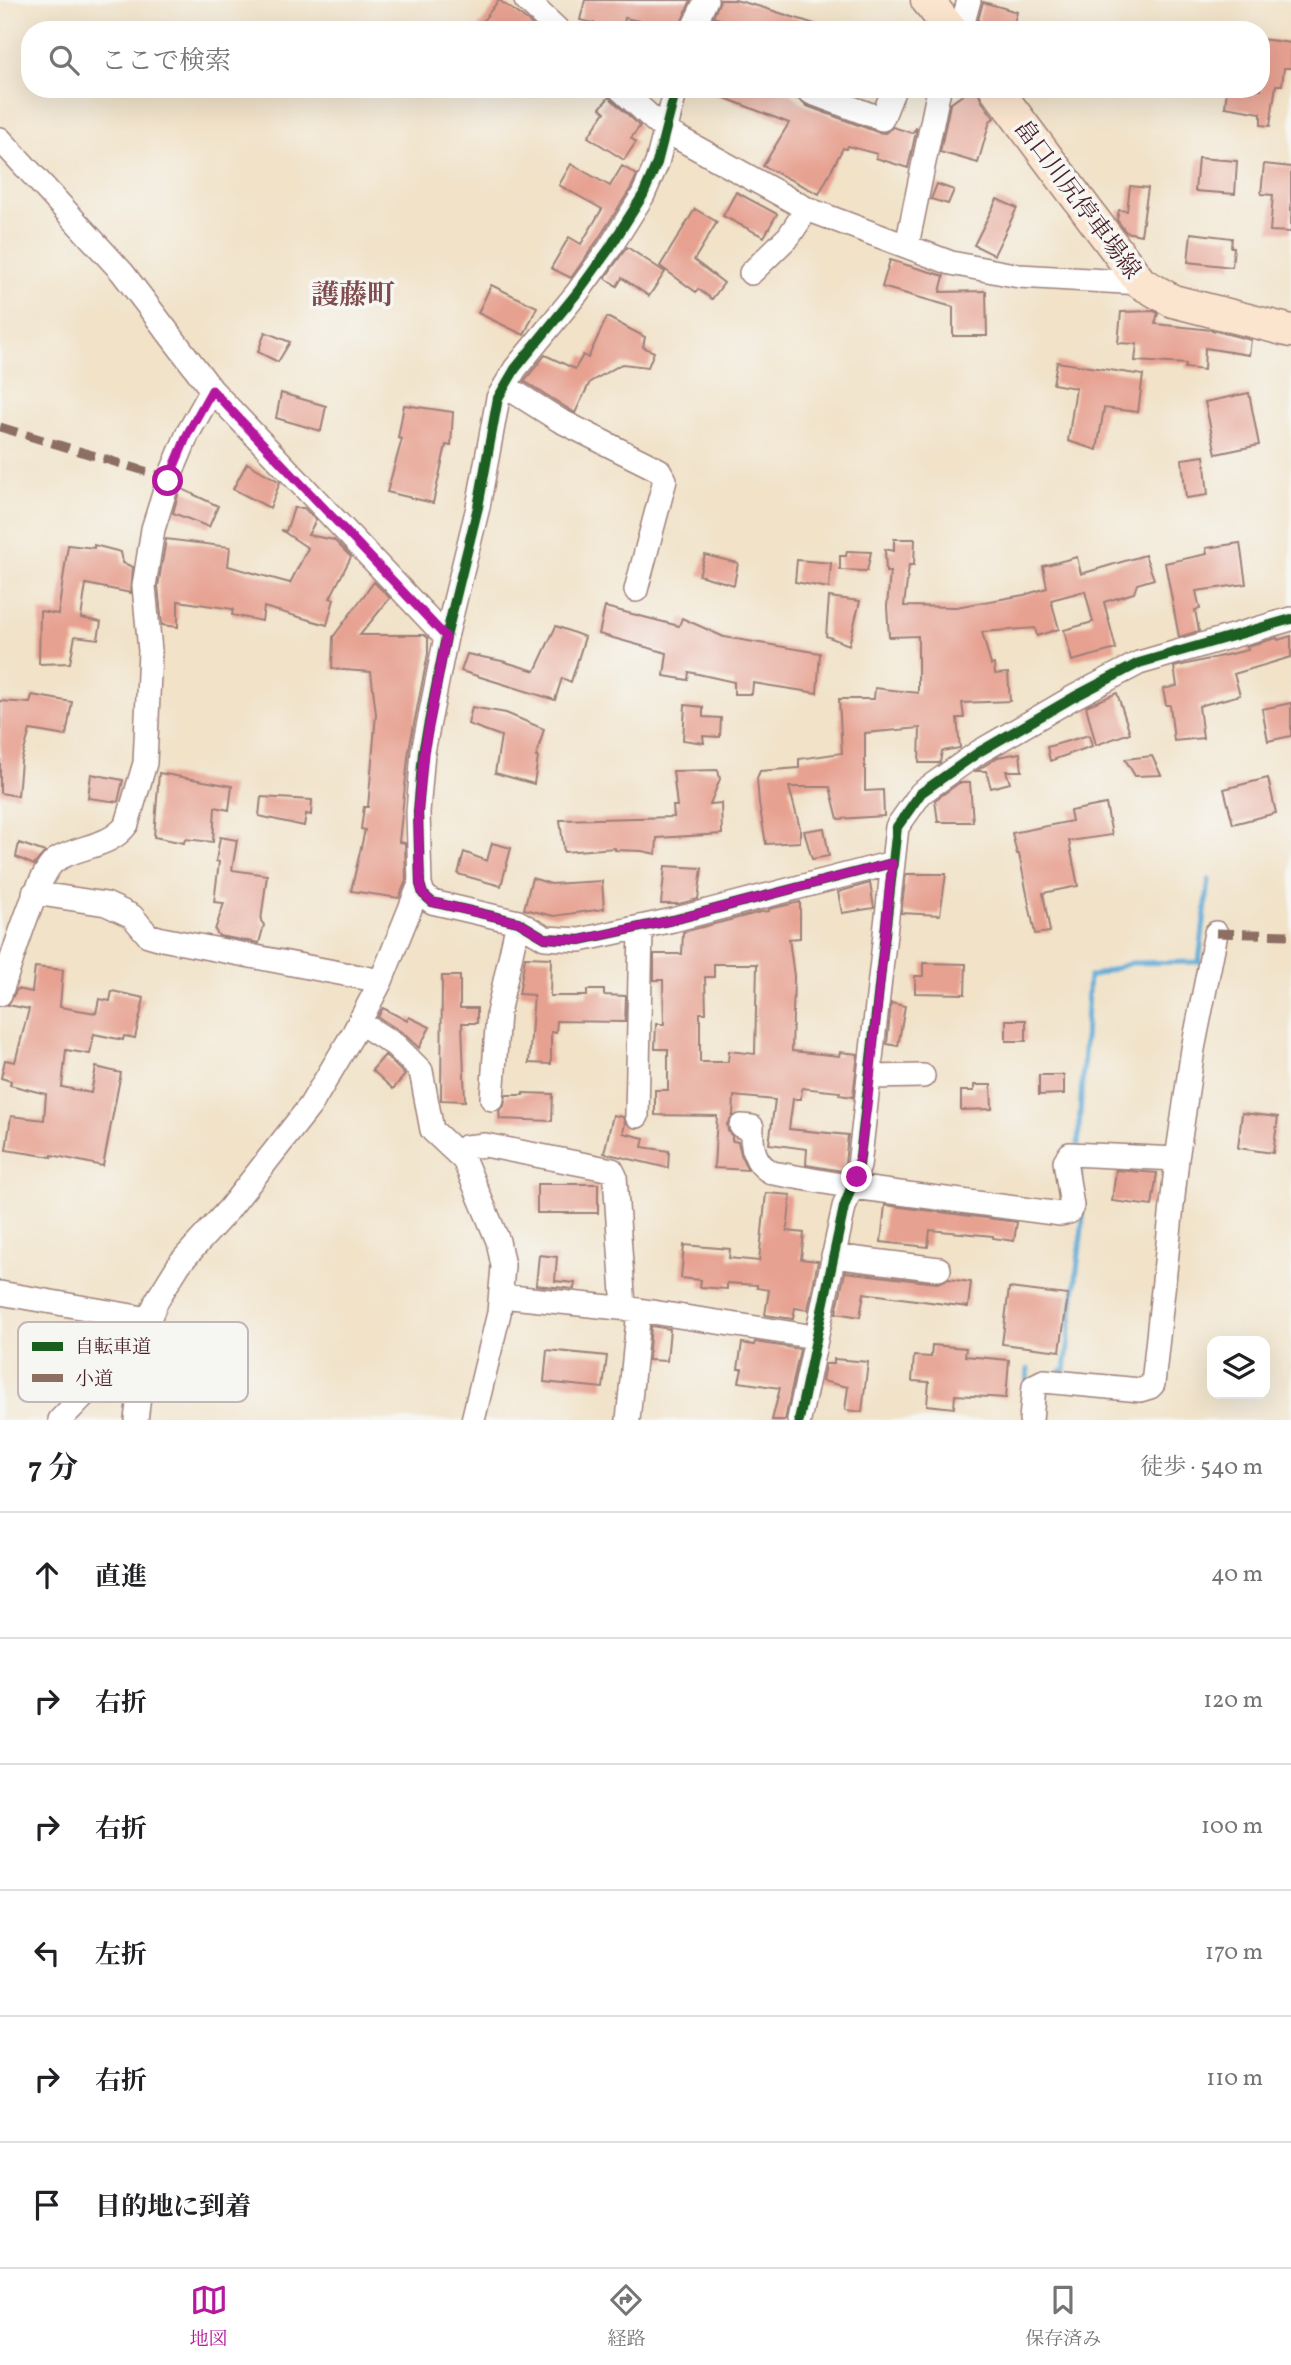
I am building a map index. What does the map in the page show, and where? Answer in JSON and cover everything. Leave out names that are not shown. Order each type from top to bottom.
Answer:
[{"type":"main road","points":[[927,0],[944,21]]},
{"type":"main road","name":"畠口川尻停車場線","points":[[1003,98],[1141,283],[1173,301],[1291,331]]},
{"type":"street","points":[[526,0],[548,21]]},
{"type":"street","points":[[696,21],[706,0]]},
{"type":"street","points":[[963,21],[969,0]]},
{"type":"street","points":[[630,98],[666,131],[807,209],[951,263],[1019,276],[1141,283]]},
{"type":"street","points":[[674,98],[657,163],[643,195],[609,249],[515,369],[498,398],[478,507],[446,637],[424,752],[418,812],[420,884],[423,894],[432,902],[518,922],[545,938],[579,940],[641,928],[892,863]]},
{"type":"street","points":[[825,98],[882,119],[890,98]]},
{"type":"street","points":[[907,246],[937,98]]},
{"type":"street","points":[[0,139],[122,272],[212,390],[446,637]]},
{"type":"street","points":[[751,273],[789,236],[807,209]]},
{"type":"street","points":[[505,386],[559,420],[659,470],[664,476],[636,590]]},
{"type":"street","points":[[0,994],[5,966],[34,893],[54,861],[109,840],[127,824],[145,763],[150,651],[144,586],[153,529],[168,481],[188,433],[212,390]]},
{"type":"street","points":[[799,1420],[844,1207],[859,1166],[897,827],[921,793],[979,752],[1074,697],[1139,663],[1291,619]]},
{"type":"street","points":[[147,1322],[167,1280],[229,1209],[310,1106],[381,981],[420,884]]},
{"type":"street","points":[[34,893],[106,904],[132,916],[148,935],[162,939],[381,981]]},
{"type":"street","points":[[492,1100],[498,1013],[518,922]]},
{"type":"street","points":[[638,1116],[641,928]]},
{"type":"street","points":[[1031,1420],[1035,1375],[1050,1381],[1140,1390],[1153,1384],[1177,1159],[1193,1049],[1216,933]]},
{"type":"street","points":[[359,1022],[395,1045],[421,1071],[432,1130],[458,1153],[468,1169],[498,1241],[503,1266],[501,1296],[473,1420]]},
{"type":"street","points":[[870,1077],[923,1076]]},
{"type":"street","points":[[740,1126],[752,1127],[755,1153],[759,1163],[768,1171],[853,1187],[1062,1214],[1069,1212],[1072,1206],[1065,1161],[1070,1154],[1177,1159]]},
{"type":"street","points":[[458,1153],[465,1147],[485,1145],[612,1170],[615,1176],[631,1309],[628,1420]]},
{"type":"street","points":[[833,1256],[939,1269]]},
{"type":"street","points":[[0,1293],[149,1319]]},
{"type":"street","points":[[501,1296],[631,1309],[815,1337]]},
{"type":"street","points":[[60,1420],[78,1402]]},
{"type":"street","points":[[136,1420],[138,1402]]},
{"type":"building","points":[[499,0],[528,21],[483,21]]},
{"type":"building","points":[[585,0],[691,0],[682,21],[639,21],[625,18],[624,21],[580,20]]},
{"type":"building","points":[[720,0],[735,0],[805,21],[726,21],[713,17]]},
{"type":"building","points":[[983,2],[1017,12],[1014,21],[978,21]]},
{"type":"building","points":[[1270,40],[1291,43],[1291,68],[1284,68],[1282,85],[1276,85],[1270,126],[1261,125],[1261,113],[1225,107],[1226,98],[1270,98]]},
{"type":"building","points":[[610,98],[640,126],[631,138],[636,142],[624,160],[588,137],[605,112],[600,108]]},
{"type":"building","points":[[725,98],[797,98],[807,106],[877,132],[885,133],[893,127],[912,133],[917,127],[908,168],[876,158],[877,154],[848,146],[843,148],[819,194],[763,166],[789,123]]},
{"type":"building","points":[[958,98],[980,98],[994,118],[990,121],[978,163],[940,152],[950,104]]},
{"type":"building","points":[[1198,158],[1237,161],[1235,194],[1195,191]]},
{"type":"building","points":[[571,164],[610,186],[622,166],[637,175],[571,278],[551,268],[569,237],[581,244],[602,209],[559,185]]},
{"type":"building","points":[[1264,164],[1291,167],[1291,232],[1270,231],[1273,195],[1261,194]]},
{"type":"building","points":[[937,184],[954,190],[948,204],[931,199]]},
{"type":"building","points":[[1130,186],[1148,188],[1141,235],[1126,232],[1117,220],[1119,210],[1127,211]]},
{"type":"building","points":[[736,192],[777,214],[764,237],[723,216]]},
{"type":"building","points":[[997,199],[1017,208],[994,255],[974,245]]},
{"type":"building","points":[[695,209],[717,222],[694,260],[724,283],[712,299],[698,289],[696,292],[660,266]]},
{"type":"building","points":[[1191,233],[1232,238],[1232,267],[1188,262]]},
{"type":"building","points":[[627,247],[665,272],[649,296],[622,278],[617,286],[605,278]]},
{"type":"building","points":[[890,260],[944,276],[940,292],[986,291],[987,336],[953,336],[953,307],[882,287]]},
{"type":"building","points":[[491,285],[537,307],[524,335],[478,313]]},
{"type":"building","points":[[1121,312],[1158,313],[1155,324],[1212,330],[1251,340],[1249,355],[1205,348],[1204,370],[1185,368],[1186,364],[1135,361],[1137,344],[1118,343]]},
{"type":"building","points":[[607,317],[645,337],[643,347],[654,352],[648,367],[622,364],[590,382],[575,413],[524,381],[545,355],[575,369],[583,355],[588,358]]},
{"type":"building","points":[[265,332],[290,342],[278,362],[258,352]]},
{"type":"building","points":[[1057,362],[1143,375],[1138,412],[1104,408],[1097,450],[1068,441],[1076,388],[1053,384]]},
{"type":"building","points":[[281,393],[326,406],[321,431],[276,418]]},
{"type":"building","points":[[1249,393],[1259,445],[1216,454],[1205,402]]},
{"type":"building","points":[[404,405],[453,412],[451,446],[446,445],[433,503],[387,492],[402,439],[398,438]]},
{"type":"building","points":[[1204,456],[1208,495],[1186,498],[1182,459]]},
{"type":"building","points":[[247,463],[280,482],[270,508],[233,489]]},
{"type":"building","points":[[180,488],[218,506],[209,527],[173,513]]},
{"type":"building","points":[[294,508],[304,508],[316,520],[308,535],[334,540],[351,557],[330,598],[334,599],[327,625],[264,607],[262,621],[232,615],[233,609],[178,601],[178,627],[162,625],[158,586],[166,539],[230,547],[228,566],[290,583],[308,548],[281,530],[286,531]]},
{"type":"building","points":[[894,539],[915,539],[914,565],[909,565],[904,606],[956,607],[1024,595],[1047,588],[1043,566],[1077,557],[1081,574],[1145,555],[1154,579],[1137,584],[1134,593],[1104,602],[1116,649],[1072,661],[1064,630],[1093,622],[1085,591],[1051,600],[1059,629],[1037,636],[1035,628],[982,632],[995,674],[1008,673],[1010,701],[962,703],[964,718],[957,718],[960,748],[942,751],[940,763],[919,763],[920,728],[865,733],[865,791],[883,790],[884,816],[838,819],[830,787],[789,787],[800,828],[800,842],[766,844],[759,803],[757,778],[760,771],[799,768],[799,759],[842,753],[839,699],[874,699],[875,688],[918,693],[918,636],[889,637],[887,607],[890,572],[886,572],[885,549],[894,551]]},
{"type":"building","points":[[1240,543],[1246,584],[1196,591],[1200,609],[1195,610],[1199,631],[1179,637],[1165,563],[1207,554],[1206,548]]},
{"type":"building","points":[[68,545],[94,548],[94,545],[121,552],[123,563],[133,567],[131,593],[86,584],[81,618],[101,622],[98,639],[75,636],[70,663],[39,664],[40,611],[58,614]]},
{"type":"building","points":[[847,551],[871,552],[867,571],[840,570],[840,556],[846,556]]},
{"type":"building","points":[[705,555],[738,563],[734,585],[699,575]]},
{"type":"building","points":[[797,560],[831,563],[829,588],[795,582]]},
{"type":"building","points":[[374,582],[390,598],[360,635],[424,635],[428,638],[428,654],[409,749],[399,842],[405,843],[406,881],[399,898],[351,891],[365,830],[361,829],[364,807],[368,807],[376,714],[371,672],[332,669],[333,637]]},
{"type":"building","points":[[829,597],[860,601],[849,645],[826,636]]},
{"type":"building","points":[[605,607],[679,626],[682,618],[724,637],[820,653],[817,693],[753,683],[752,694],[734,694],[734,682],[689,672],[688,680],[664,676],[667,653],[599,634]]},
{"type":"building","points":[[556,626],[585,637],[571,682],[562,678],[555,700],[461,671],[467,654],[535,671]]},
{"type":"building","points":[[1291,636],[1291,657],[1234,674],[1240,695],[1199,706],[1203,738],[1174,741],[1170,705],[1166,705],[1163,689],[1177,686],[1174,667],[1248,650],[1247,646]]},
{"type":"building","points":[[1117,693],[1130,733],[1096,745],[1086,706]]},
{"type":"building","points":[[32,695],[72,702],[66,736],[30,730],[21,761],[18,796],[0,793],[0,701],[30,703]]},
{"type":"building","points":[[1291,703],[1291,736],[1268,741],[1262,709]]},
{"type":"building","points":[[685,705],[703,707],[703,717],[721,718],[720,737],[703,736],[704,743],[683,740]]},
{"type":"building","points":[[472,707],[506,713],[544,729],[536,757],[534,784],[495,773],[501,736],[468,724]]},
{"type":"building","points":[[1089,735],[1092,746],[1050,761],[1047,747]]},
{"type":"building","points":[[1020,753],[1022,771],[1006,771],[1010,783],[991,788],[986,771],[976,771],[998,757]]},
{"type":"building","points":[[1152,756],[1161,775],[1135,776],[1125,759]]},
{"type":"building","points":[[718,770],[720,779],[710,804],[721,803],[722,834],[657,838],[656,854],[615,848],[564,852],[560,820],[674,817],[673,806],[677,806],[673,771]]},
{"type":"building","points":[[159,773],[232,786],[229,810],[215,807],[213,842],[185,839],[184,843],[154,837]]},
{"type":"building","points":[[91,774],[123,780],[118,802],[88,798]]},
{"type":"building","points":[[1268,778],[1276,813],[1233,824],[1224,789]]},
{"type":"building","points":[[959,783],[970,783],[973,822],[938,822],[935,800]]},
{"type":"building","points":[[261,797],[312,800],[311,815],[306,814],[304,826],[259,816]]},
{"type":"building","points":[[1106,804],[1112,835],[1069,841],[1078,886],[1043,893],[1050,932],[1035,934],[1019,854],[1012,833],[1072,821],[1070,811]]},
{"type":"building","points":[[824,828],[829,856],[812,859],[804,831]]},
{"type":"building","points":[[220,837],[237,840],[232,870],[267,875],[261,921],[264,925],[259,943],[219,936],[215,930],[224,903],[214,902]]},
{"type":"building","points":[[19,843],[45,852],[34,865],[16,857]]},
{"type":"building","points":[[492,843],[511,848],[501,886],[458,874],[464,852],[487,861]]},
{"type":"building","points":[[665,866],[702,868],[698,899],[679,904],[661,904]]},
{"type":"building","points":[[906,874],[946,874],[940,915],[901,913]]},
{"type":"building","points":[[532,878],[551,884],[602,881],[604,909],[554,916],[524,909]]},
{"type":"building","points":[[870,883],[874,908],[842,913],[838,892]]},
{"type":"building","points":[[800,902],[800,938],[789,939],[794,976],[792,1051],[839,1056],[840,1052],[858,1054],[853,1097],[839,1095],[840,1092],[802,1088],[801,1099],[793,1099],[789,1129],[848,1135],[842,1171],[806,1165],[807,1149],[769,1144],[775,1100],[734,1096],[733,1115],[727,1124],[728,1131],[732,1141],[738,1142],[748,1170],[714,1168],[717,1116],[655,1115],[655,1090],[668,1090],[668,1049],[655,1049],[656,1024],[664,1024],[663,980],[654,980],[654,954],[682,954],[683,932]],"holes":[[[714,964],[757,964],[755,1054],[729,1051],[728,1062],[700,1062],[700,1013],[706,1013],[705,977],[714,977]]]},
{"type":"building","points":[[525,957],[551,958],[550,996],[587,996],[587,990],[604,990],[604,995],[626,996],[625,1022],[557,1021],[556,1033],[551,1032],[551,1064],[529,1063],[534,995],[519,994]]},
{"type":"building","points":[[923,963],[966,964],[965,994],[915,993],[915,976],[923,976]]},
{"type":"building","points":[[35,967],[63,970],[60,1007],[96,1013],[99,999],[110,1001],[112,991],[144,998],[135,1038],[124,1036],[123,1040],[94,1034],[90,1054],[66,1050],[62,1087],[91,1093],[96,1067],[121,1073],[103,1166],[52,1155],[6,1150],[11,1116],[44,1120],[46,1094],[10,1085],[11,1081],[1,1078],[5,1060],[15,1062],[29,1009],[8,1005],[17,989],[32,992]]},
{"type":"building","points":[[442,976],[460,976],[460,1008],[477,1008],[477,1023],[462,1023],[465,1101],[441,1100]]},
{"type":"building","points":[[891,1003],[905,1006],[898,1046],[887,1044]]},
{"type":"building","points":[[383,1008],[407,1021],[409,1017],[430,1027],[419,1048],[403,1033],[378,1017]]},
{"type":"building","points":[[1006,1020],[1026,1020],[1026,1041],[1006,1041]]},
{"type":"building","points":[[385,1055],[405,1075],[393,1089],[372,1070]]},
{"type":"building","points":[[1039,1075],[1064,1075],[1064,1094],[1039,1095]]},
{"type":"building","points":[[974,1085],[991,1085],[992,1109],[961,1110],[961,1091],[974,1091]]},
{"type":"building","points":[[553,1094],[552,1121],[500,1119],[499,1111],[504,1106],[506,1095]]},
{"type":"building","points":[[1242,1113],[1278,1117],[1273,1153],[1238,1148]]},
{"type":"building","points":[[613,1115],[623,1117],[623,1133],[644,1138],[642,1147],[669,1151],[668,1168],[604,1153]]},
{"type":"building","points":[[1116,1170],[1157,1173],[1152,1206],[1112,1201]]},
{"type":"building","points":[[537,1184],[598,1184],[598,1213],[537,1213]]},
{"type":"building","points":[[766,1193],[791,1195],[787,1231],[804,1233],[801,1259],[818,1261],[808,1310],[795,1308],[793,1319],[765,1315],[769,1290],[757,1288],[757,1285],[727,1283],[727,1289],[700,1287],[701,1280],[681,1278],[684,1245],[730,1249],[729,1258],[759,1261]]},
{"type":"building","points":[[885,1205],[1017,1222],[1014,1241],[993,1236],[930,1230],[928,1247],[881,1242]]},
{"type":"building","points":[[539,1255],[557,1257],[555,1281],[575,1283],[574,1289],[536,1285]]},
{"type":"building","points":[[845,1272],[937,1283],[948,1279],[971,1282],[968,1307],[864,1293],[860,1317],[836,1313]]},
{"type":"building","points":[[1009,1288],[1068,1295],[1060,1351],[1002,1344]]},
{"type":"building","points":[[651,1326],[670,1329],[667,1361],[648,1360]]},
{"type":"building","points":[[755,1342],[800,1349],[785,1420],[772,1420],[780,1388],[739,1382],[742,1343],[754,1345]]},
{"type":"building","points":[[932,1345],[966,1348],[965,1356],[1009,1360],[1006,1398],[955,1395],[954,1408],[927,1405],[929,1382],[912,1381],[914,1356],[931,1357]]},
{"type":"building","points":[[547,1350],[607,1356],[603,1388],[544,1382]]},
{"type":"building","points":[[834,1359],[868,1362],[862,1412],[845,1410],[848,1387],[822,1381],[825,1364],[834,1364]]},
{"type":"waterway","points":[[1078,1144],[1089,977],[1131,963],[1199,962],[1209,880]]},
{"type":"waterway","points":[[1080,1166],[1081,1195]]},
{"type":"waterway","points":[[1061,1371],[1065,1372],[1083,1219],[1082,1205]]},
{"type":"waterway","points":[[1027,1384],[1028,1369]]},
{"type":"marked path","points":[[0,427],[161,476],[168,481]]},
{"type":"marked path","points":[[1216,933],[1291,935]]},
{"type":"cycle path","points":[[674,98],[657,163],[643,195],[609,249],[515,369],[498,398],[478,507],[446,637],[423,752],[418,812],[420,884],[423,894],[432,902],[518,922],[545,938],[580,940],[673,920],[892,863]]},
{"type":"cycle path","points":[[799,1420],[844,1207],[859,1166],[897,827],[921,793],[979,752],[1074,697],[1139,663],[1291,619]]},
{"type":"district","name":"護藤町","points":[[353,294]]},
{"type":"route","points":[[168,481],[188,433],[212,390],[446,637],[424,752],[418,812],[420,884],[423,894],[432,902],[518,922],[545,938],[579,940],[673,920],[892,863],[857,1177]]}]
